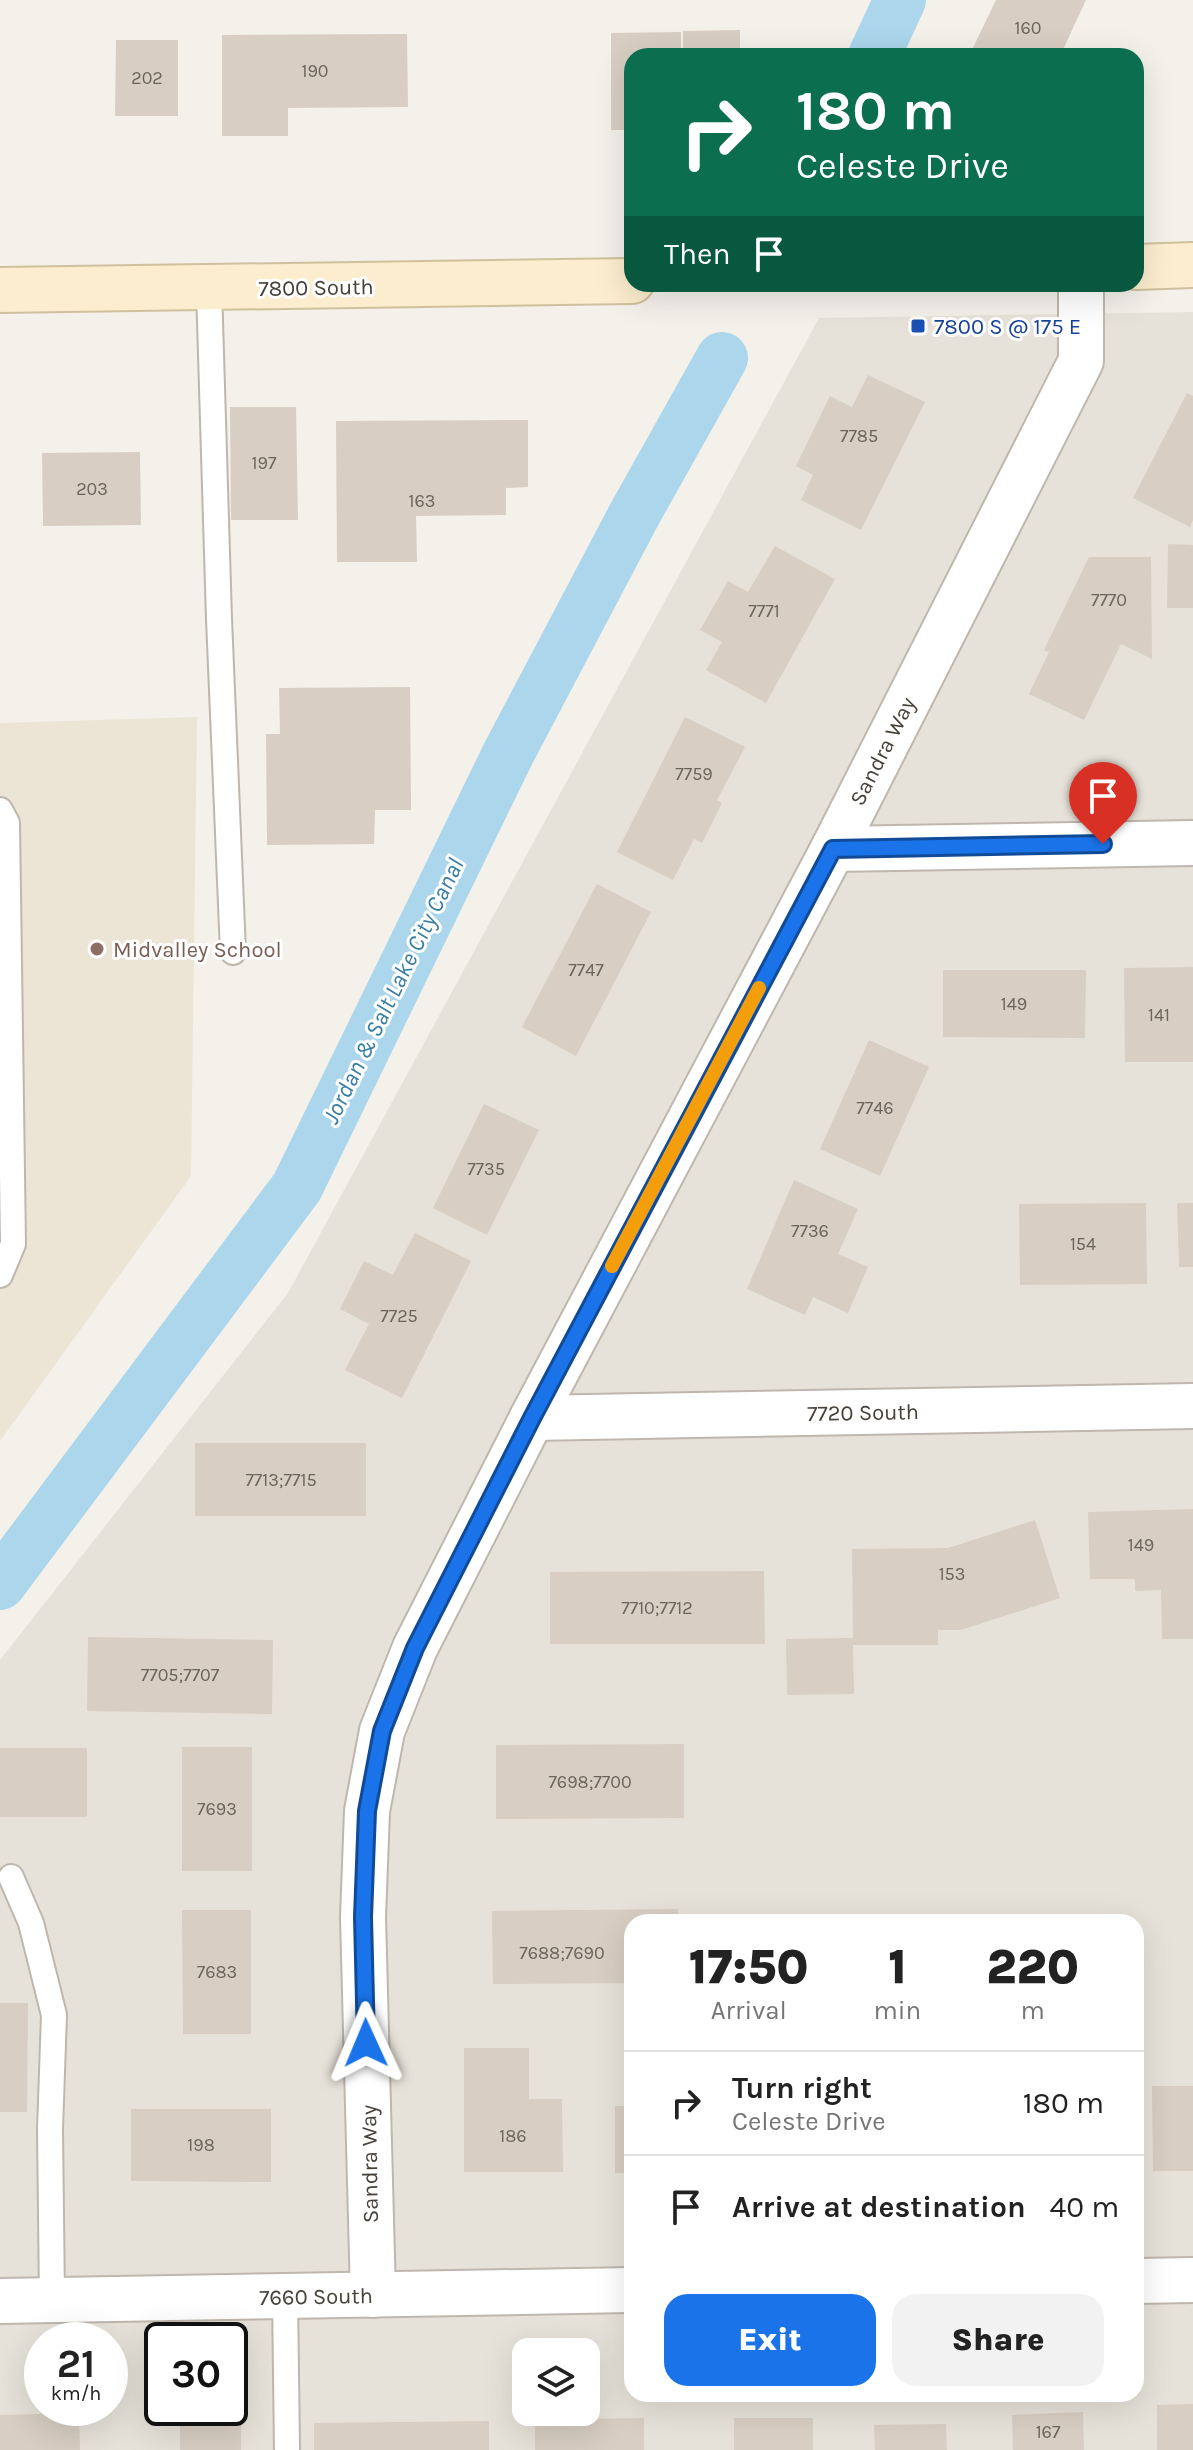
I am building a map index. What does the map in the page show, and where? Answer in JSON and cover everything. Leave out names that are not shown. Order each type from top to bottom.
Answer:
[{"type":"main road","points":[[1144,267],[1193,265]]},
{"type":"main road","name":"7800 South","points":[[0,290],[624,281]]},
{"type":"street","name":"Sandra Way","points":[[373,2295],[363,1917],[367,1811],[382,1731],[415,1648],[532,1418],[833,849],[1081,361],[1081,292]]},
{"type":"street","points":[[833,849],[1193,843]]},
{"type":"street","name":"7720 South","points":[[532,1418],[1193,1406]]},
{"type":"street","points":[[1144,2281],[1193,2280]]},
{"type":"street","name":"7660 South","points":[[0,2301],[624,2290]]},
{"type":"lane","points":[[209,288],[233,952]]},
{"type":"lane","points":[[0,810],[7,823],[13,1244],[0,1275]]},
{"type":"lane","points":[[11,1877],[31,1923],[54,2015],[50,2129],[52,2300]]},
{"type":"lane","points":[[285,2296],[287,2450]]},
{"type":"shaded area","points":[[1193,312],[1193,2450],[0,2450],[0,1660],[288,1293],[819,318]]},
{"type":"shaded area","name":"Midvalley School","points":[[197,717],[191,1176],[0,1441],[0,723]]},
{"type":"building","points":[[996,0],[1086,0],[1064,48],[973,48]]},
{"type":"building","points":[[740,30],[740,48],[683,48],[683,31]]},
{"type":"building","points":[[681,32],[681,48],[624,48],[624,130],[611,130],[611,33]]},
{"type":"building","points":[[407,34],[408,107],[288,108],[288,136],[222,136],[222,35]]},
{"type":"building","points":[[116,40],[178,40],[178,116],[115,116]]},
{"type":"building","points":[[868,375],[925,402],[861,530],[801,500],[813,475],[796,466],[830,396],[852,407]]},
{"type":"building","points":[[1187,393],[1193,396],[1193,520],[1190,527],[1133,498]]},
{"type":"building","points":[[230,407],[296,407],[298,520],[231,520]]},
{"type":"building","points":[[528,420],[528,487],[506,488],[506,515],[416,516],[417,562],[337,562],[336,421]]},
{"type":"building","points":[[140,452],[141,525],[43,526],[42,453]]},
{"type":"building","points":[[1168,544],[1193,545],[1193,608],[1167,608]]},
{"type":"building","points":[[775,546],[835,579],[766,703],[706,670],[722,642],[700,630],[728,581],[748,592]]},
{"type":"building","points":[[1089,557],[1151,557],[1152,659],[1121,644],[1084,720],[1029,694],[1049,652],[1044,650]]},
{"type":"building","points":[[410,687],[411,810],[375,810],[374,844],[267,845],[266,734],[280,734],[279,688]]},
{"type":"building","points":[[685,717],[745,747],[717,800],[722,803],[702,843],[694,839],[673,880],[617,852]]},
{"type":"building","points":[[597,884],[651,912],[576,1056],[522,1027]]},
{"type":"building","points":[[1193,967],[1193,1062],[1125,1062],[1124,968]]},
{"type":"building","points":[[943,970],[1086,970],[1085,1038],[943,1037]]},
{"type":"building","points":[[869,1040],[929,1067],[880,1176],[820,1149]]},
{"type":"building","points":[[484,1104],[539,1130],[487,1235],[433,1208]]},
{"type":"building","points":[[794,1180],[858,1209],[838,1254],[868,1267],[848,1313],[813,1297],[805,1315],[747,1289]]},
{"type":"building","points":[[1146,1203],[1147,1284],[1020,1285],[1019,1204]]},
{"type":"building","points":[[1177,1203],[1193,1203],[1193,1267],[1179,1267]]},
{"type":"building","points":[[415,1233],[471,1261],[402,1398],[345,1370],[369,1324],[340,1309],[364,1261],[393,1275]]},
{"type":"building","points":[[195,1443],[366,1443],[366,1516],[195,1516]]},
{"type":"building","points":[[1193,1509],[1193,1639],[1162,1639],[1161,1590],[1135,1591],[1135,1579],[1090,1579],[1088,1512]]},
{"type":"building","points":[[1035,1520],[1060,1598],[961,1630],[938,1630],[938,1645],[853,1645],[854,1694],[787,1695],[786,1639],[853,1638],[852,1549],[948,1548]]},
{"type":"building","points":[[764,1571],[765,1644],[550,1644],[550,1572]]},
{"type":"building","points":[[88,1637],[273,1640],[272,1714],[87,1711]]},
{"type":"building","points":[[684,1744],[684,1818],[496,1819],[496,1745]]},
{"type":"building","points":[[182,1747],[252,1747],[252,1871],[182,1871]]},
{"type":"building","points":[[0,1748],[87,1748],[87,1817],[0,1817]]},
{"type":"building","points":[[678,1909],[678,1914],[624,1914],[624,1983],[493,1984],[492,1911]]},
{"type":"building","points":[[182,1910],[251,1910],[251,2034],[183,2034]]},
{"type":"building","points":[[0,2003],[28,2003],[27,2112],[0,2112]]},
{"type":"building","points":[[464,2048],[529,2048],[529,2099],[562,2099],[563,2172],[464,2172]]},
{"type":"building","points":[[1152,2086],[1193,2086],[1193,2171],[1153,2171]]},
{"type":"building","points":[[615,2106],[624,2106],[624,2173],[615,2173]]},
{"type":"building","points":[[131,2109],[271,2109],[271,2182],[131,2181]]},
{"type":"building","points":[[1193,2404],[1193,2450],[1157,2450],[1157,2405]]},
{"type":"building","points":[[1083,2412],[1084,2450],[1013,2450],[1012,2415]]},
{"type":"building","points":[[24,2414],[24,2426],[79,2426],[80,2450],[0,2450],[0,2415]]},
{"type":"building","points":[[644,2418],[644,2450],[535,2450],[535,2426],[600,2426],[600,2419]]},
{"type":"building","points":[[734,2418],[813,2418],[813,2450],[734,2450]]},
{"type":"building","points":[[489,2421],[489,2450],[314,2450],[314,2423]]},
{"type":"building","points":[[946,2424],[947,2450],[875,2450],[874,2425]]},
{"type":"building","points":[[180,2426],[241,2426],[241,2450],[180,2450]]},
{"type":"waterway","name":"Jordan & Salt Lake City Canal","points":[[878,48],[900,0]]},
{"type":"waterway","name":"Jordan & Salt Lake City Canal","points":[[0,1584],[297,1187],[508,754],[634,515],[722,358]]},
{"type":"slow traffic","points":[[612,1266],[759,988]]},
{"type":"place","name":"7800 S @ 175 E","points":[[918,326]]},
{"type":"place","name":"Midvalley School","points":[[97,949]]},
{"type":"route","points":[[366,2043],[363,1917],[367,1811],[382,1731],[415,1648],[532,1418],[833,849],[1103,844]]}]
